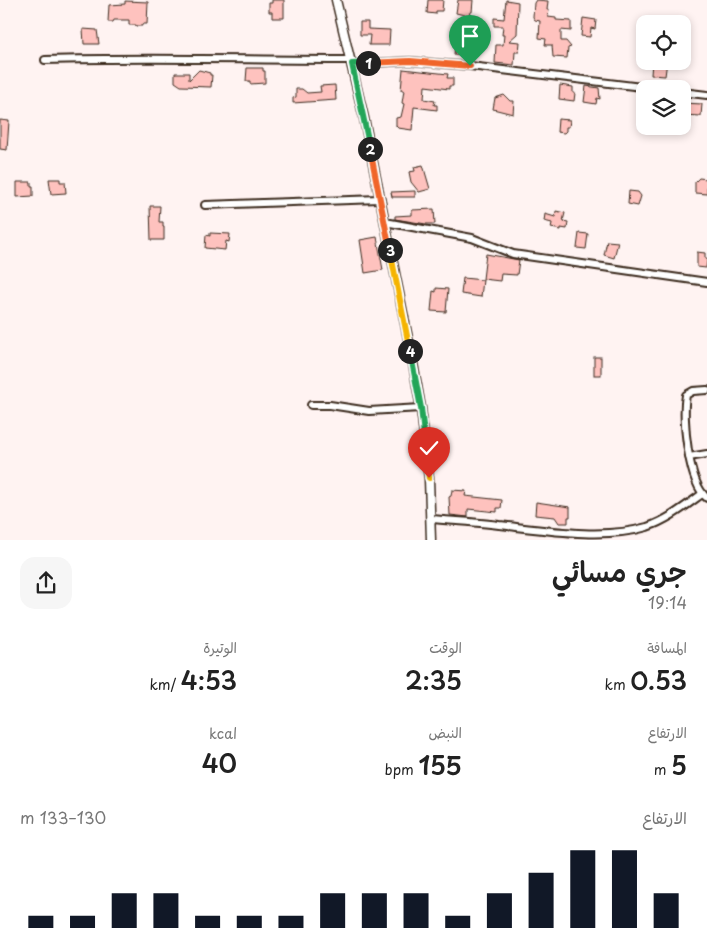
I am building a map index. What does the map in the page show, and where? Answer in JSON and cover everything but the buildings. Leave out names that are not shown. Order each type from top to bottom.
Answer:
[{"type":"street","points":[[336,0],[385,222],[421,408],[429,478],[431,540]]},
{"type":"street","points":[[45,60],[155,57],[351,62],[410,61],[470,66],[636,86]]},
{"type":"street","points":[[691,93],[707,95]]},
{"type":"street","points":[[205,205],[380,199]]},
{"type":"street","points":[[385,222],[472,238],[513,254],[707,282]]},
{"type":"street","points":[[431,519],[562,533],[627,532],[646,528],[660,522],[704,496],[689,457],[684,404],[686,395],[693,391],[707,390]]},
{"type":"street","points":[[311,405],[369,410],[421,408]]},
{"type":"street","points":[[689,457],[707,454]]},
{"type":"route","points":[[429,478],[421,408],[413,363],[352,64],[410,61],[470,66]]}]
